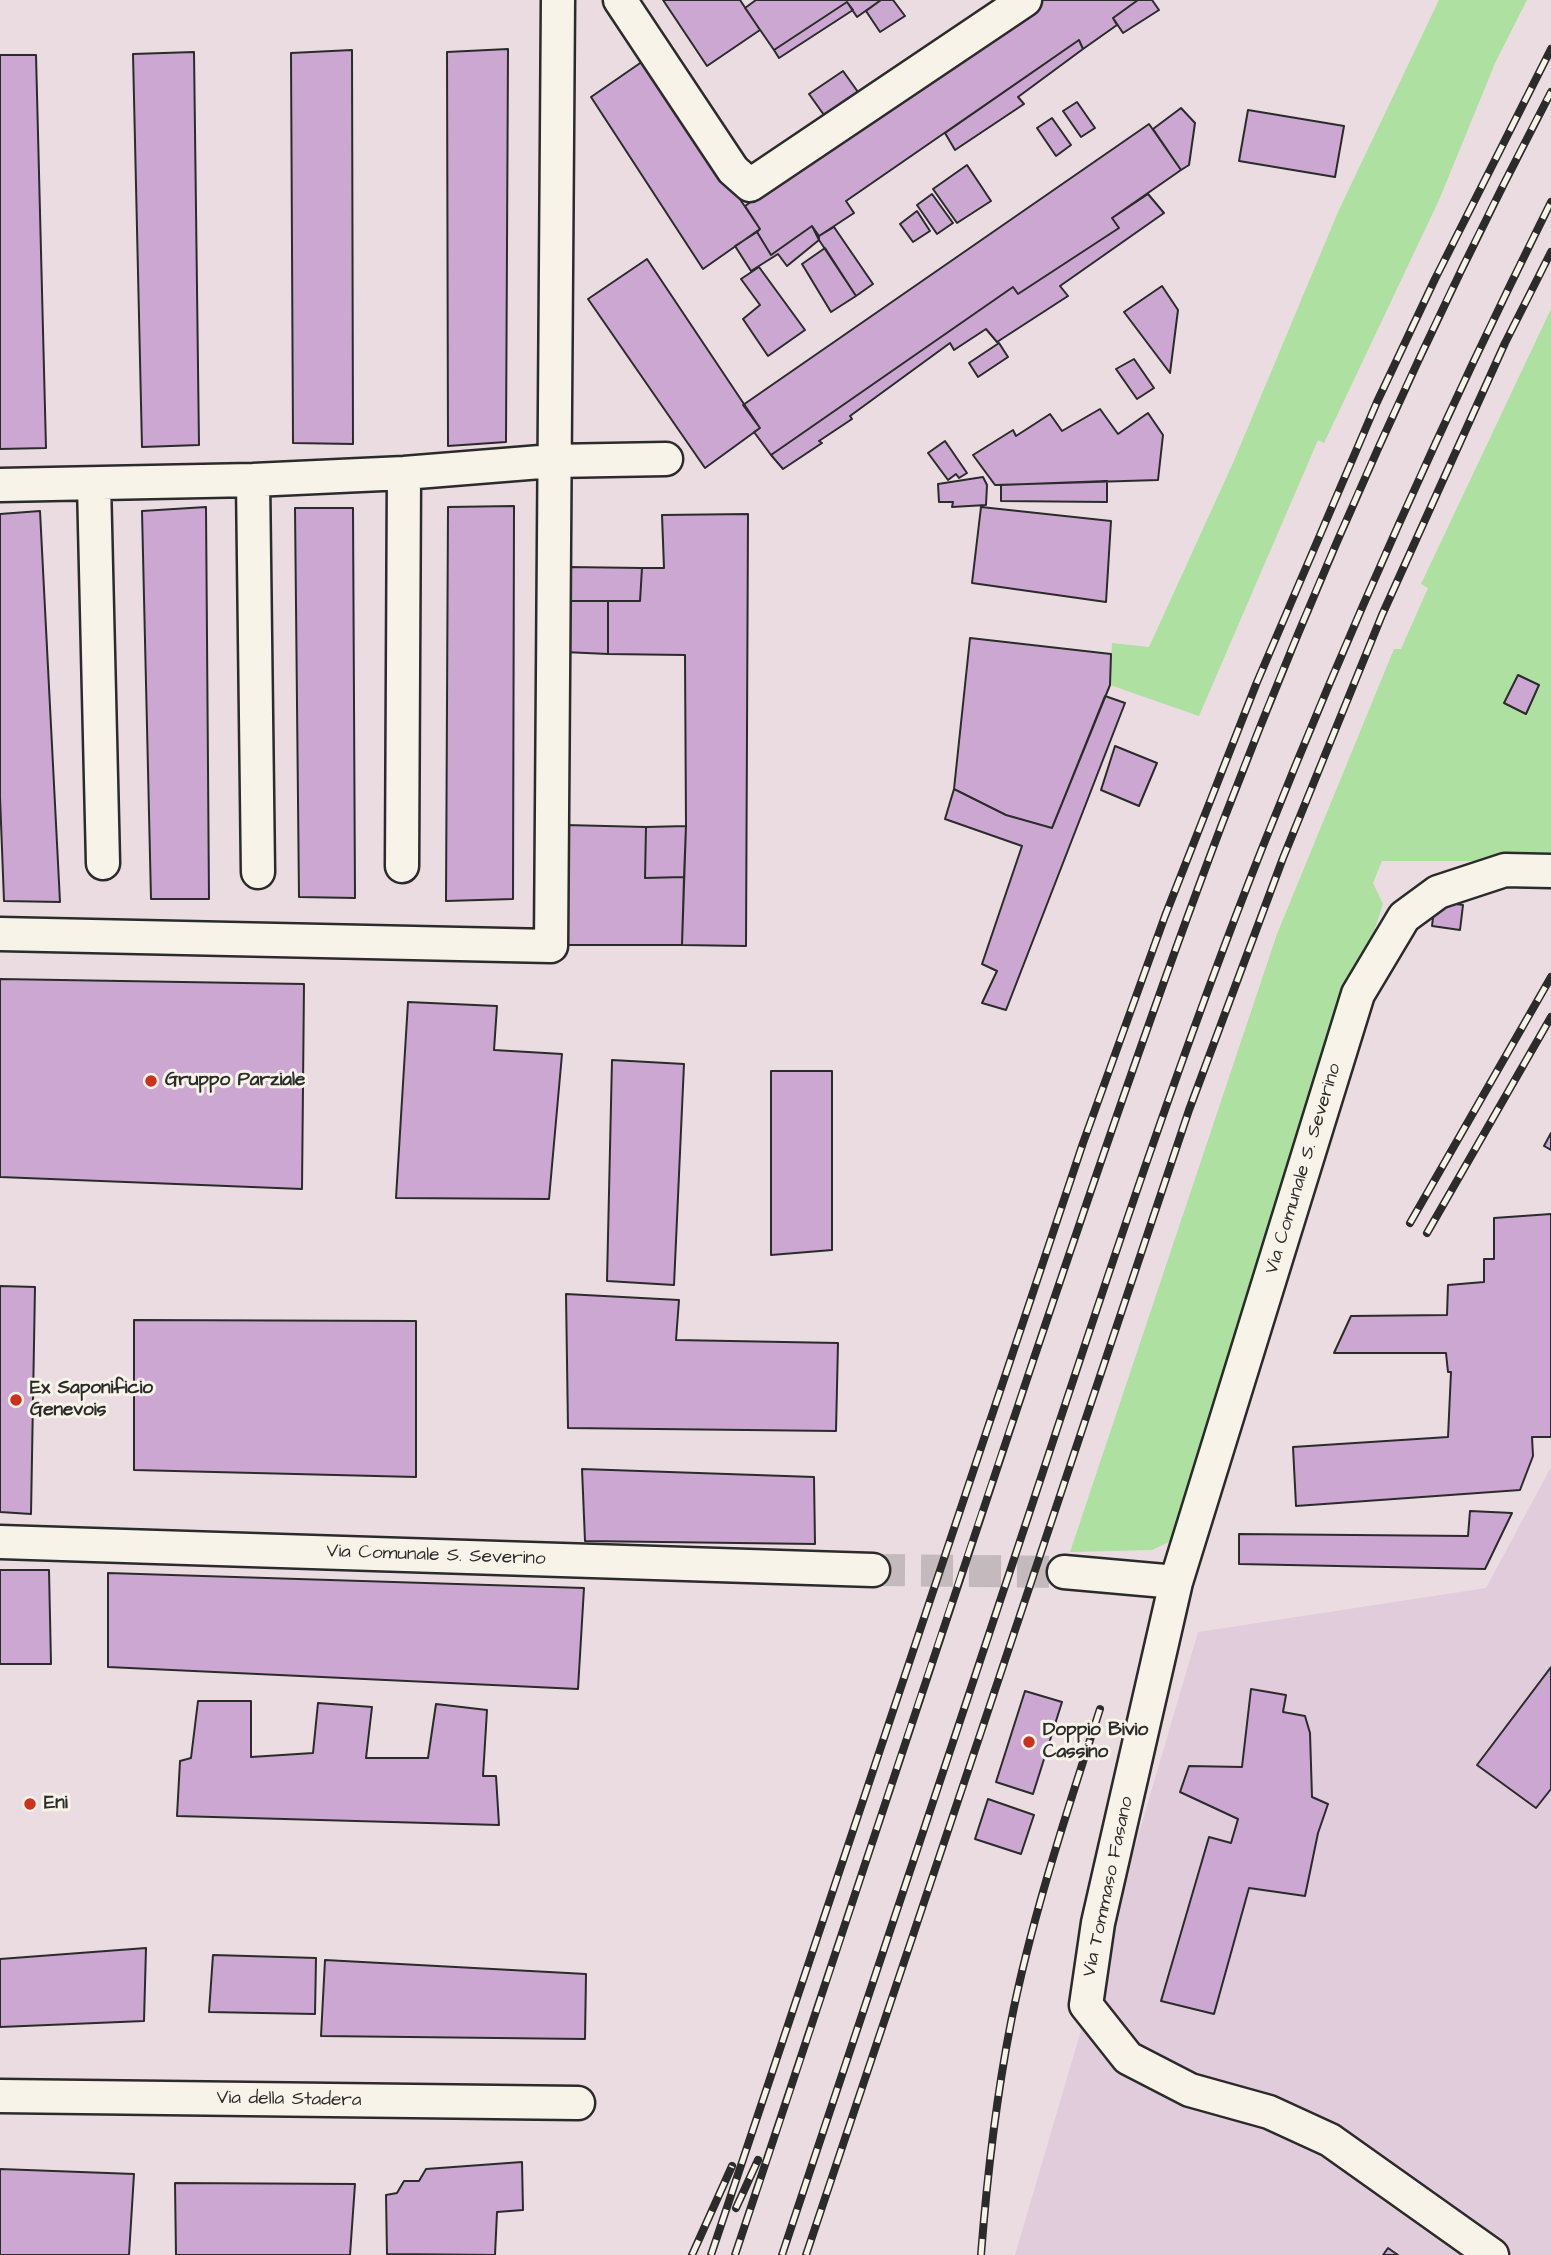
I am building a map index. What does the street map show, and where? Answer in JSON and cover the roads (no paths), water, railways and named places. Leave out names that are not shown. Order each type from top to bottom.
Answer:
[{"type":"street","points":[[0,934],[551,946],[558,0]]},
{"type":"street","points":[[620,0],[733,170],[750,185],[1025,0]]},
{"type":"street","points":[[0,485],[253,480],[404,473],[553,461],[666,459]]},
{"type":"street","points":[[402,866],[404,473]]},
{"type":"street","points":[[253,480],[258,872]]},
{"type":"street","points":[[93,484],[103,863]]},
{"type":"street","name":"Via Comunale S. Severino","points":[[1176,1582],[1358,994],[1404,917],[1438,892],[1505,870],[1551,871]]},
{"type":"street","name":"Via Comunale S. Severino","points":[[0,1542],[873,1570]]},
{"type":"street","points":[[1064,1572],[1176,1582]]},
{"type":"street","name":"Via Tommaso Fasano","points":[[1176,1582],[1098,1923],[1086,2005],[1128,2058],[1190,2090],[1269,2112],[1331,2140],[1492,2255]]},
{"type":"street","name":"Via della Stadera","points":[[0,2096],[578,2103]]},
{"type":"tunnel","points":[[873,1570],[1064,1572]]},
{"type":"railway","points":[[711,2255],[1083,1143],[1165,916],[1257,682],[1377,402],[1435,279],[1551,49]]},
{"type":"railway","points":[[735,2255],[1079,1226],[1222,824],[1296,637],[1376,453],[1461,271],[1551,92]]},
{"type":"railway","points":[[782,2255],[1111,1268],[1169,1098],[1231,930],[1296,764],[1365,602],[1474,361],[1551,202]]},
{"type":"railway","points":[[806,2255],[1189,1110],[1283,858],[1382,615],[1505,343],[1551,252]]},
{"type":"railway","points":[[1410,1223],[1551,977]]},
{"type":"railway","points":[[1427,1233],[1551,1017]]},
{"type":"railway","points":[[981,2255],[996,2109],[1020,1982],[1051,1864],[1100,1709]]},
{"type":"railway","points":[[736,2208],[758,2160]]},
{"type":"railway","points":[[692,2255],[732,2166]]},
{"type":"place","name":"Gruppo Parziale","points":[[151,1081]]},
{"type":"place","name":"Ex Saponificio Genevois","points":[[16,1400]]},
{"type":"place","name":"Doppio Bivio Cassino","points":[[1029,1742]]},
{"type":"place","name":"Eni","points":[[30,1804]]}]
